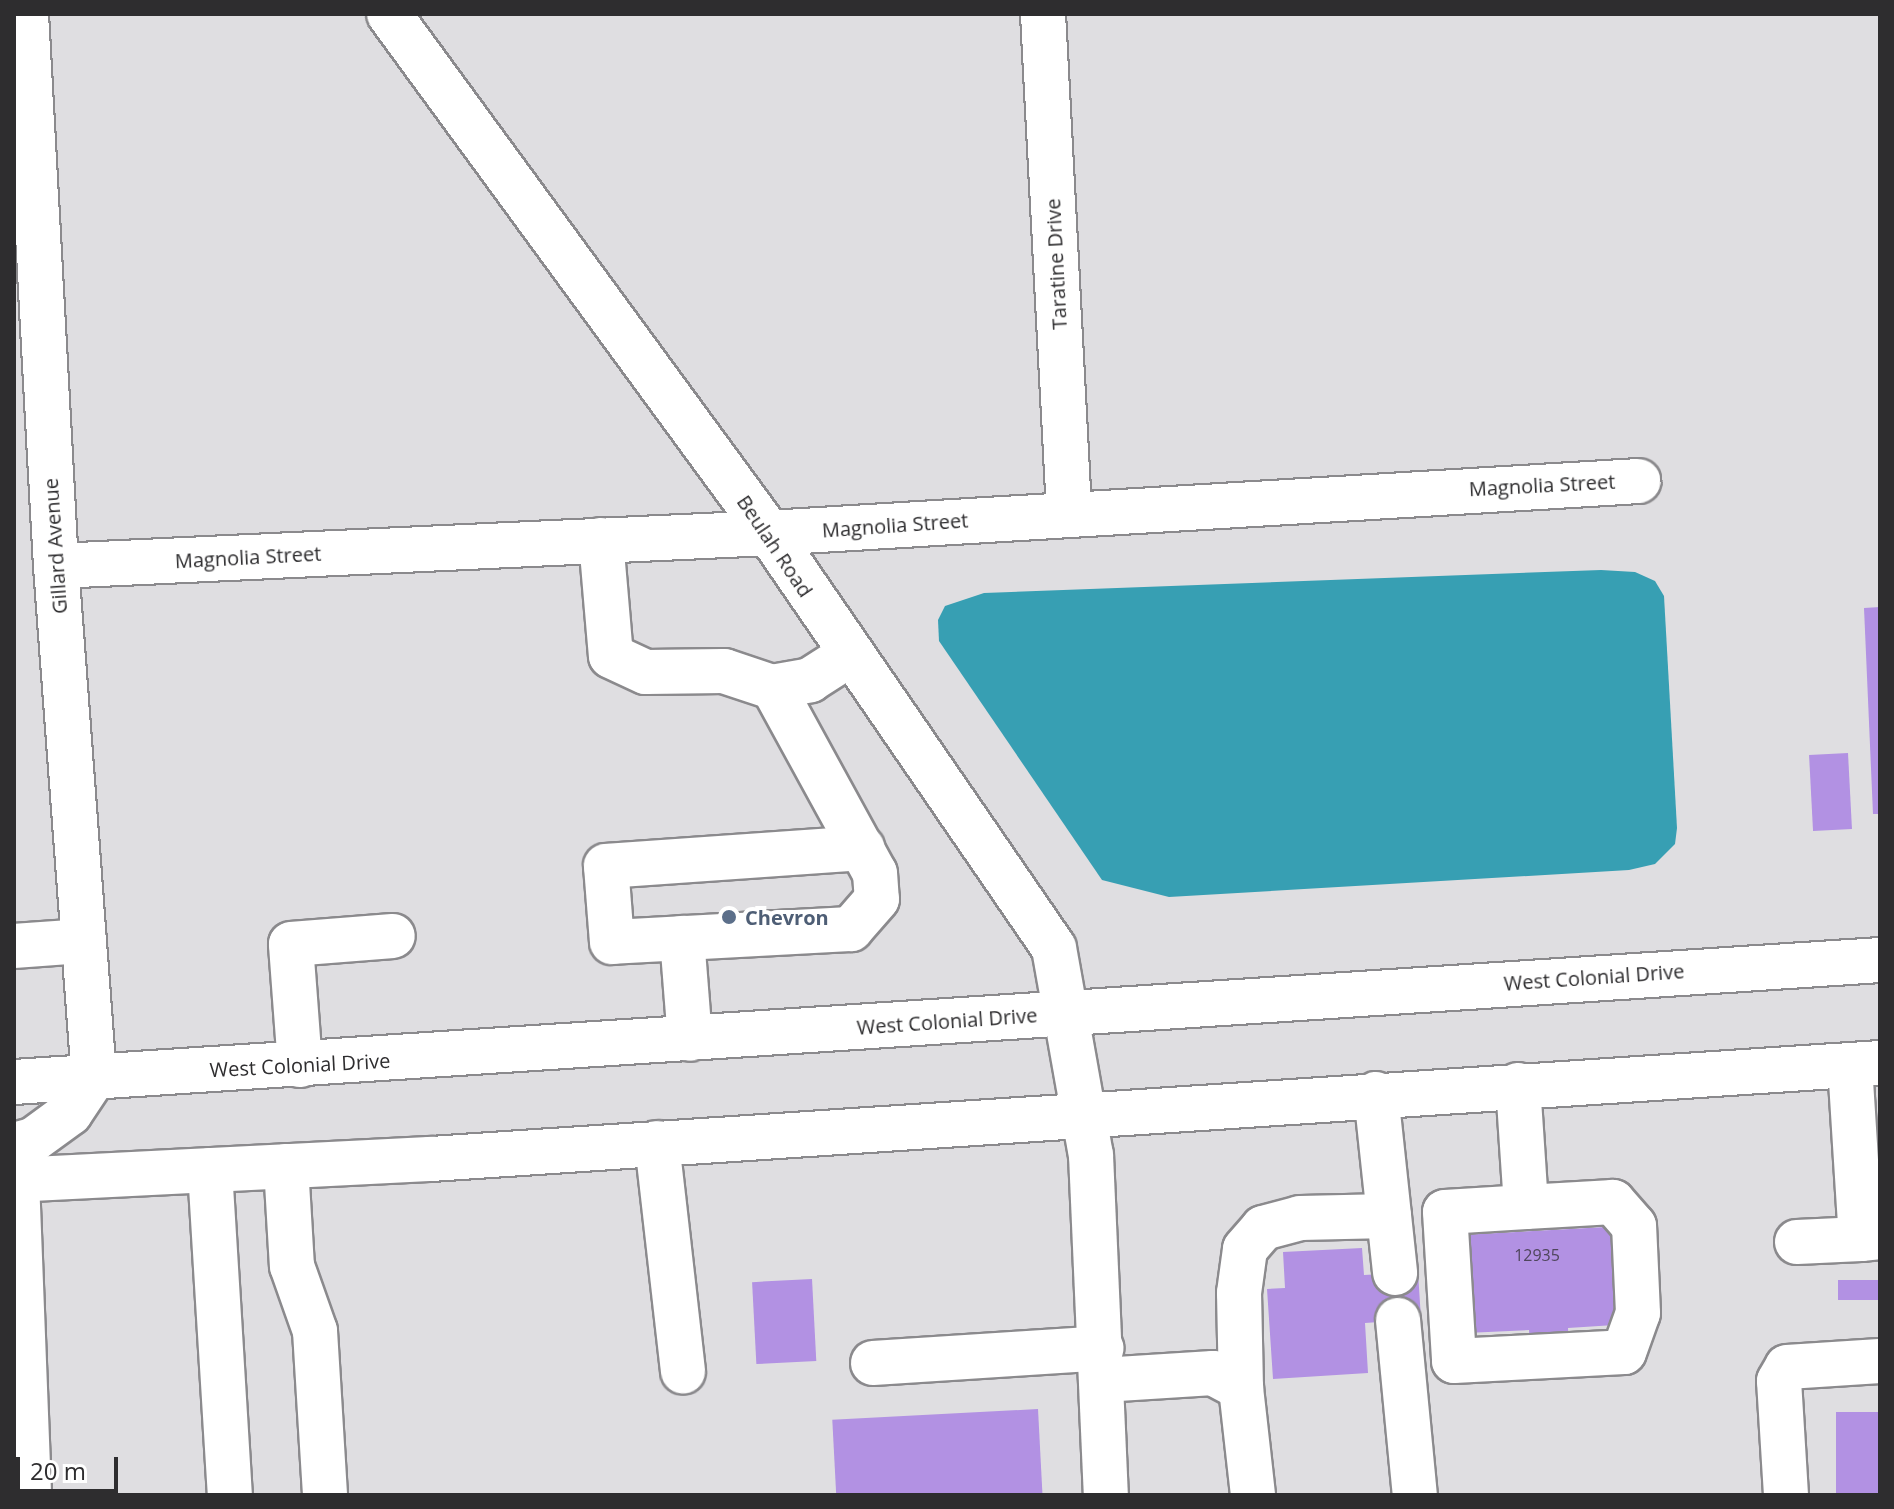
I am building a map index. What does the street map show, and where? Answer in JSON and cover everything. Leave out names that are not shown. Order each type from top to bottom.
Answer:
[{"type":"main road","name":"Gillard Avenue","points":[[26,14],[56,566],[94,1077]]},
{"type":"main road","name":"Beulah Road","points":[[389,14],[769,533],[849,655],[1054,948],[1091,1155],[1106,1495]]},
{"type":"main road","name":"Taratine Drive","points":[[1043,14],[1069,513]]},
{"type":"main road","name":"Magnolia Street","points":[[56,566],[769,533],[1638,481]]},
{"type":"main road","points":[[601,540],[611,656],[646,672],[724,671],[773,687],[810,680],[849,655]]},
{"type":"main road","points":[[773,687],[862,848],[875,873],[877,899],[851,929],[612,942],[606,866],[862,848]]},
{"type":"main road","points":[[300,1065],[291,944],[393,936]]},
{"type":"main road","points":[[682,938],[690,1039]]},
{"type":"main road","points":[[14,946],[84,941]]},
{"type":"main road","name":"West Colonial Drive","points":[[14,1082],[1880,960]]},
{"type":"main road","points":[[15,1169],[210,1170],[286,1166],[1865,1064],[1870,1238],[1797,1242]]},
{"type":"main road","points":[[29,1495],[21,1438],[15,1169],[33,1140],[70,1113],[94,1077]]},
{"type":"main road","points":[[1518,1085],[1526,1207]]},
{"type":"main road","points":[[1376,1094],[1395,1273]]},
{"type":"main road","points":[[657,1143],[683,1372]]},
{"type":"main road","points":[[286,1166],[292,1266],[315,1331],[325,1495]]},
{"type":"main road","points":[[210,1170],[230,1495]]},
{"type":"main road","points":[[1613,1202],[1634,1226],[1638,1313],[1624,1352],[1454,1361],[1445,1212],[1526,1207],[1613,1202]]},
{"type":"main road","points":[[1253,1495],[1241,1388],[1239,1293],[1245,1249],[1263,1228],[1300,1218],[1389,1216]]},
{"type":"main road","points":[[1398,1320],[1415,1495]]},
{"type":"main road","points":[[1786,1495],[1779,1381],[1787,1367],[1880,1361]]},
{"type":"main road","points":[[873,1363],[1102,1364],[1213,1373],[1241,1388]]},
{"type":"water","points":[[1601,570],[1635,572],[1655,581],[1664,596],[1677,828],[1675,844],[1655,864],[1629,870],[1169,897],[1102,880],[939,641],[938,620],[945,606],[984,593]]},
{"type":"building","points":[[1880,607],[1880,814],[1873,814],[1864,608]]},
{"type":"building","points":[[1848,753],[1852,829],[1813,831],[1809,755]]},
{"type":"building","points":[[1625,1226],[1630,1324],[1568,1328],[1569,1347],[1530,1349],[1529,1330],[1466,1333],[1461,1235]]},
{"type":"building","points":[[1362,1248],[1364,1275],[1418,1272],[1421,1319],[1365,1323],[1368,1373],[1273,1379],[1267,1289],[1285,1288],[1283,1252]]},
{"type":"building","points":[[812,1279],[816,1361],[756,1364],[752,1282]]},
{"type":"building","points":[[1838,1280],[1880,1280],[1880,1300],[1838,1300]]},
{"type":"building","points":[[1038,1409],[1042,1493],[836,1495],[832,1420]]},
{"type":"building","points":[[1836,1412],[1880,1412],[1880,1495],[1836,1495]]},
{"type":"place","name":"Chevron","points":[[729,917]]}]
